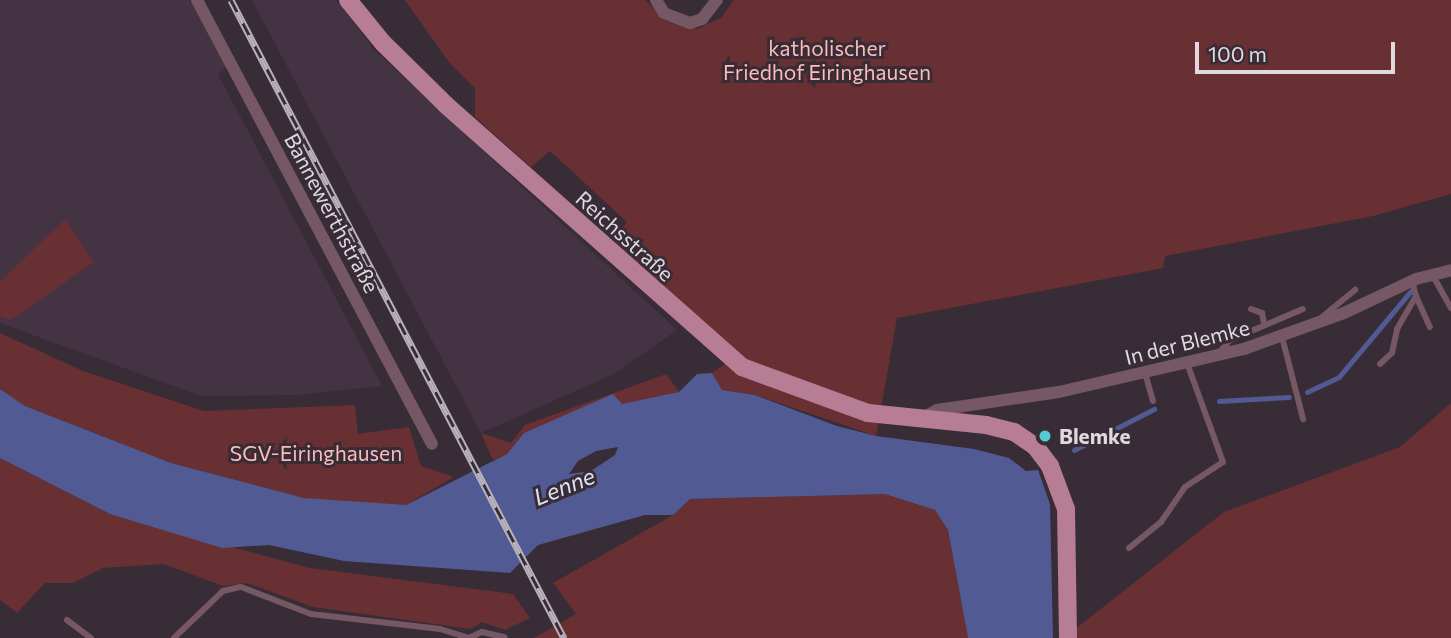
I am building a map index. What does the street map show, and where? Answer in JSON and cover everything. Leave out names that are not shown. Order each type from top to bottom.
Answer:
[{"type":"main road","name":"Reichsstraße","points":[[348,0],[383,43],[446,105],[742,367],[868,412],[1014,432],[1035,446],[1051,466],[1068,525],[1068,638]]},
{"type":"street","name":"Bannewerthstraße","points":[[197,0],[432,444]]},
{"type":"street","points":[[656,0],[671,17],[690,23],[702,19],[718,0]]},
{"type":"street","name":"In der Blemke","points":[[923,419],[937,410],[1145,373],[1283,337],[1412,281],[1451,270]]},
{"type":"lane","points":[[1432,274],[1450,305]]},
{"type":"lane","points":[[1412,281],[1430,327]]},
{"type":"lane","points":[[1317,324],[1355,290]]},
{"type":"lane","points":[[1380,364],[1392,353],[1397,329],[1416,296]]},
{"type":"lane","points":[[1251,309],[1262,313],[1264,324]]},
{"type":"lane","points":[[1218,354],[1230,340],[1303,309]]},
{"type":"lane","points":[[1283,337],[1303,419]]},
{"type":"lane","points":[[1129,548],[1161,522],[1185,487],[1223,462],[1187,363]]},
{"type":"lane","points":[[1145,373],[1153,401]]},
{"type":"lane","points":[[174,638],[223,591],[241,587],[311,614],[440,629],[469,638],[482,632],[504,637]]},
{"type":"lane","points":[[67,620],[91,638]]},
{"type":"shaded area","points":[[0,0],[190,0],[232,64],[218,74],[382,386],[298,395],[201,396],[0,323]]},
{"type":"shaded area","points":[[252,0],[336,0],[374,50],[677,330],[614,374],[481,433]]},
{"type":"green space","name":"katholischer Friedhof Eiringhausen","points":[[405,0],[645,0],[667,21],[697,29],[721,18],[734,0],[1451,0],[1451,194],[1373,216],[1165,256],[1163,268],[897,318],[876,436],[755,395],[722,390],[712,373],[739,354],[613,240],[627,222],[550,151],[531,167],[475,117],[475,88],[449,62]]},
{"type":"green space","points":[[65,219],[94,262],[11,320],[0,316],[0,282]]},
{"type":"green space","name":"SGV-Eiringhausen","points":[[0,333],[83,371],[204,411],[355,405],[358,434],[409,427],[421,466],[454,477],[406,505],[356,504],[304,498],[171,463],[25,406],[0,389]]},
{"type":"green space","points":[[666,374],[679,392],[524,433],[507,454],[493,460],[481,433],[511,443],[525,425]]},
{"type":"green space","points":[[1451,403],[1451,638],[1073,638],[1074,630],[1224,512],[1400,447]]},
{"type":"green space","points":[[0,458],[110,514],[310,568],[513,594],[530,618],[505,630],[482,622],[471,629],[313,607],[247,583],[223,586],[164,564],[103,568],[73,583],[45,583],[17,613],[0,600]]},
{"type":"green space","points":[[885,494],[935,510],[948,530],[968,638],[534,638],[576,614],[553,583],[673,515],[690,499]]},
{"type":"water","name":"Lenne","points":[[712,373],[722,390],[755,395],[837,426],[876,436],[974,449],[1009,458],[1026,471],[1038,470],[1050,504],[1053,638],[968,638],[948,530],[935,510],[885,494],[690,499],[673,515],[645,515],[538,545],[510,573],[344,561],[269,545],[222,548],[110,514],[0,458],[0,389],[25,406],[171,463],[304,498],[406,505],[507,454],[524,433],[613,394],[622,404],[679,392],[697,374]],"holes":[[[618,447],[615,455],[591,471],[569,474],[578,461],[596,451]]]},
{"type":"waterway","name":"Blemke","points":[[1307,392],[1339,377],[1410,292]]},
{"type":"waterway","name":"Blemke","points":[[1219,401],[1289,397]]},
{"type":"waterway","name":"Blemke","points":[[1074,450],[1154,409]]},
{"type":"railway","points":[[231,0],[564,638]]},
{"type":"place","name":"Blemke","points":[[1045,436]]}]
